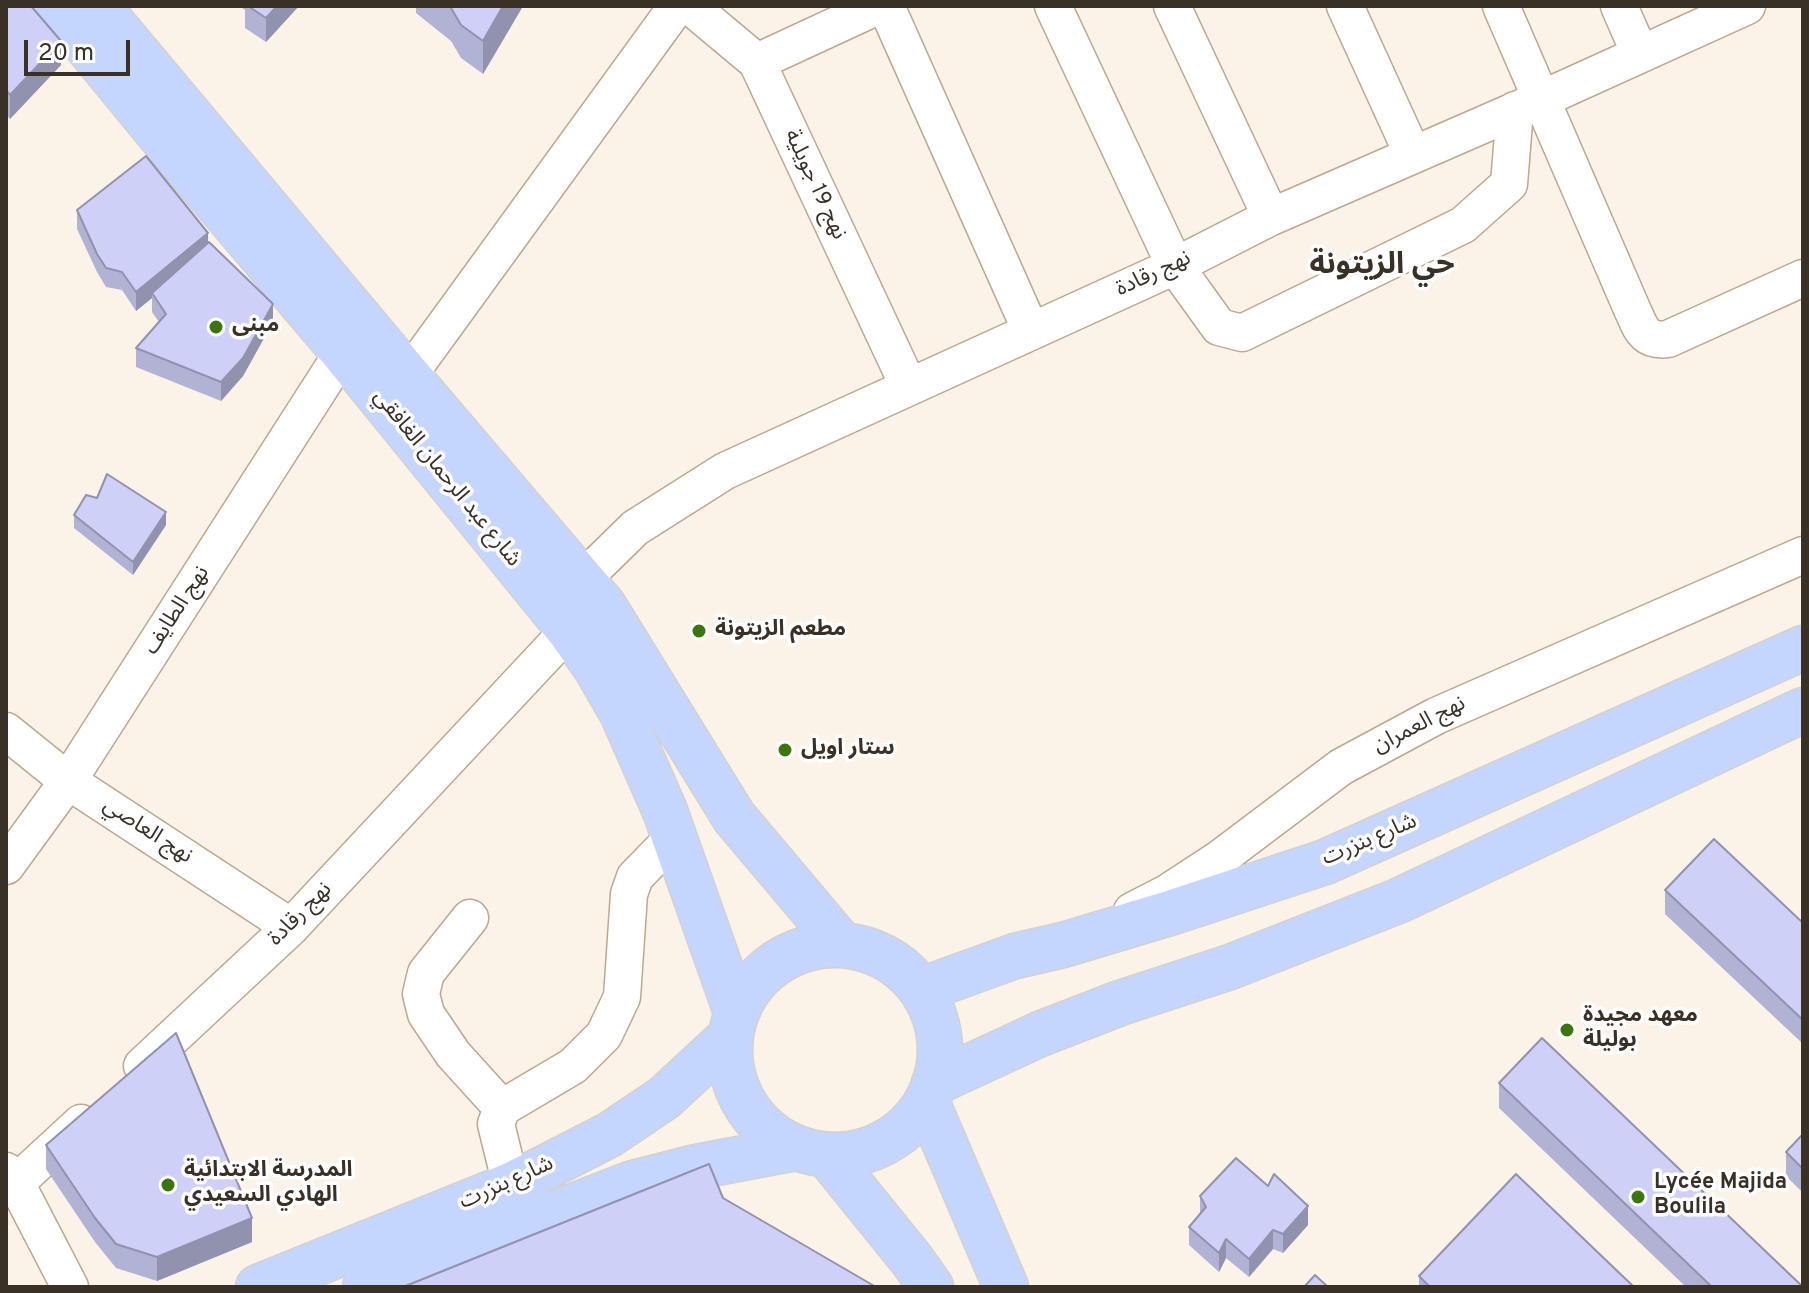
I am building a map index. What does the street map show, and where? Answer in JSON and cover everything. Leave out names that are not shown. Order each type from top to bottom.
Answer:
[{"type":"main road","name":"شارع عبد الرحمان الغافقي","points":[[54,6],[343,352],[569,630],[596,668],[622,713],[675,836],[733,1024]]},
{"type":"main road","name":"شارع عبد الرحمان الغافقي","points":[[98,6],[408,376],[583,579],[604,606],[734,817],[842,945]]},
{"type":"main road","name":"شارع بنزرت","points":[[921,990],[1015,956],[1173,912],[1325,862],[1803,648]]},
{"type":"main road","points":[[930,1092],[1040,1034],[1120,1003],[1230,967],[1398,901],[1803,710]]},
{"type":"main road","points":[[812,1152],[851,1154],[874,1148],[895,1137],[912,1121],[930,1092],[940,1051],[935,1019],[921,990],[899,967],[873,952],[842,945],[815,946],[790,955],[767,969],[749,989],[733,1024],[731,1072],[744,1104],[767,1130],[812,1152],[912,1260],[931,1287]]},
{"type":"main road","name":"شارع بنزرت","points":[[258,1287],[511,1185],[609,1135],[664,1098],[733,1024]]},
{"type":"main road","points":[[930,1092],[1006,1287]]},
{"type":"main road","name":"شارع بنزرت","points":[[365,1287],[633,1183],[696,1167],[812,1152]]},
{"type":"street","points":[[408,376],[677,6]]},
{"type":"street","name":"نهج 19 جويلية","points":[[690,6],[757,62],[909,387]]},
{"type":"street","points":[[757,62],[878,6]]},
{"type":"street","points":[[886,6],[1031,331]]},
{"type":"street","points":[[1053,6],[1175,266],[1219,327],[1242,333],[1463,225],[1509,184],[1528,105]]},
{"type":"street","points":[[1172,6],[1271,217]]},
{"type":"street","points":[[1345,6],[1413,155]]},
{"type":"street","points":[[1501,6],[1528,105],[1645,335],[1656,341],[1668,339],[1803,278]]},
{"type":"street","points":[[1619,6],[1640,54]]},
{"type":"street","name":"نهج رقادة","points":[[583,579],[635,528],[725,471],[1175,266],[1271,217],[1747,6]]},
{"type":"street","name":"نهج الطايف","points":[[6,866],[68,781],[343,352]]},
{"type":"street","name":"نهج العمران","points":[[1063,945],[1167,893],[1251,836],[1341,767],[1436,716],[1803,555]]},
{"type":"street","name":"نهج رقادة","points":[[11,1177],[114,1093],[291,927],[569,630]]},
{"type":"street","name":"نهج العاصي","points":[[6,731],[68,781],[291,927]]},
{"type":"street","points":[[511,1185],[496,1124],[502,1108],[573,1066],[604,1035],[622,997],[629,894],[635,877],[675,836]]},
{"type":"street","points":[[470,918],[426,973],[421,994],[426,1014],[453,1054],[502,1108]]},
{"type":"street","points":[[11,1177],[70,1287]]},
{"type":"building","points":[[6,6],[31,6],[61,41],[10,95],[6,90]]},
{"type":"building","points":[[248,6],[277,6],[266,18]]},
{"type":"building","points":[[449,6],[503,6],[483,41],[461,25]]},
{"type":"building","name":"مبنى","points":[[146,156],[208,233],[136,292],[122,272],[106,268],[77,210]]},
{"type":"building","name":"مبنى","points":[[209,242],[273,304],[243,358],[221,382],[136,348],[166,314],[152,293]]},
{"type":"building","points":[[107,474],[166,512],[133,562],[74,515],[86,495],[97,498]]},
{"type":"building","points":[[1714,839],[1803,923],[1803,1020],[1665,890]]},
{"type":"building","points":[[176,1033],[252,1218],[157,1257],[116,1244],[46,1145]]},
{"type":"building","name":"Lycée Majida Boulila","points":[[1542,1038],[1803,1287],[1712,1287],[1499,1083]]},
{"type":"building","points":[[1803,1134],[1803,1169],[1786,1152]]},
{"type":"building","points":[[1236,1158],[1268,1186],[1274,1174],[1308,1206],[1283,1234],[1273,1230],[1249,1259],[1226,1239],[1219,1253],[1189,1227],[1206,1207],[1200,1196]]},
{"type":"building","points":[[709,1164],[723,1198],[876,1287],[403,1287]]},
{"type":"building","points":[[1516,1174],[1634,1287],[1430,1287],[1419,1276]]},
{"type":"building","points":[[1315,1275],[1328,1287],[1304,1287]]},
{"type":"place","name":"مبنى","points":[[216,327]]},
{"type":"place","name":"مطعم الزيتونة","points":[[699,631]]},
{"type":"place","name":"ستار اويل","points":[[785,750]]},
{"type":"place","name":"معهد مجيدة بوليلة","points":[[1567,1030]]},
{"type":"place","name":"المدرسة الابتدائية الهادي السعيدي","points":[[168,1185]]},
{"type":"place","name":"Lycée Majida Boulila","points":[[1638,1197]]},
{"type":"district","name":"حي الزيتونة","points":[[1382,267]]}]
